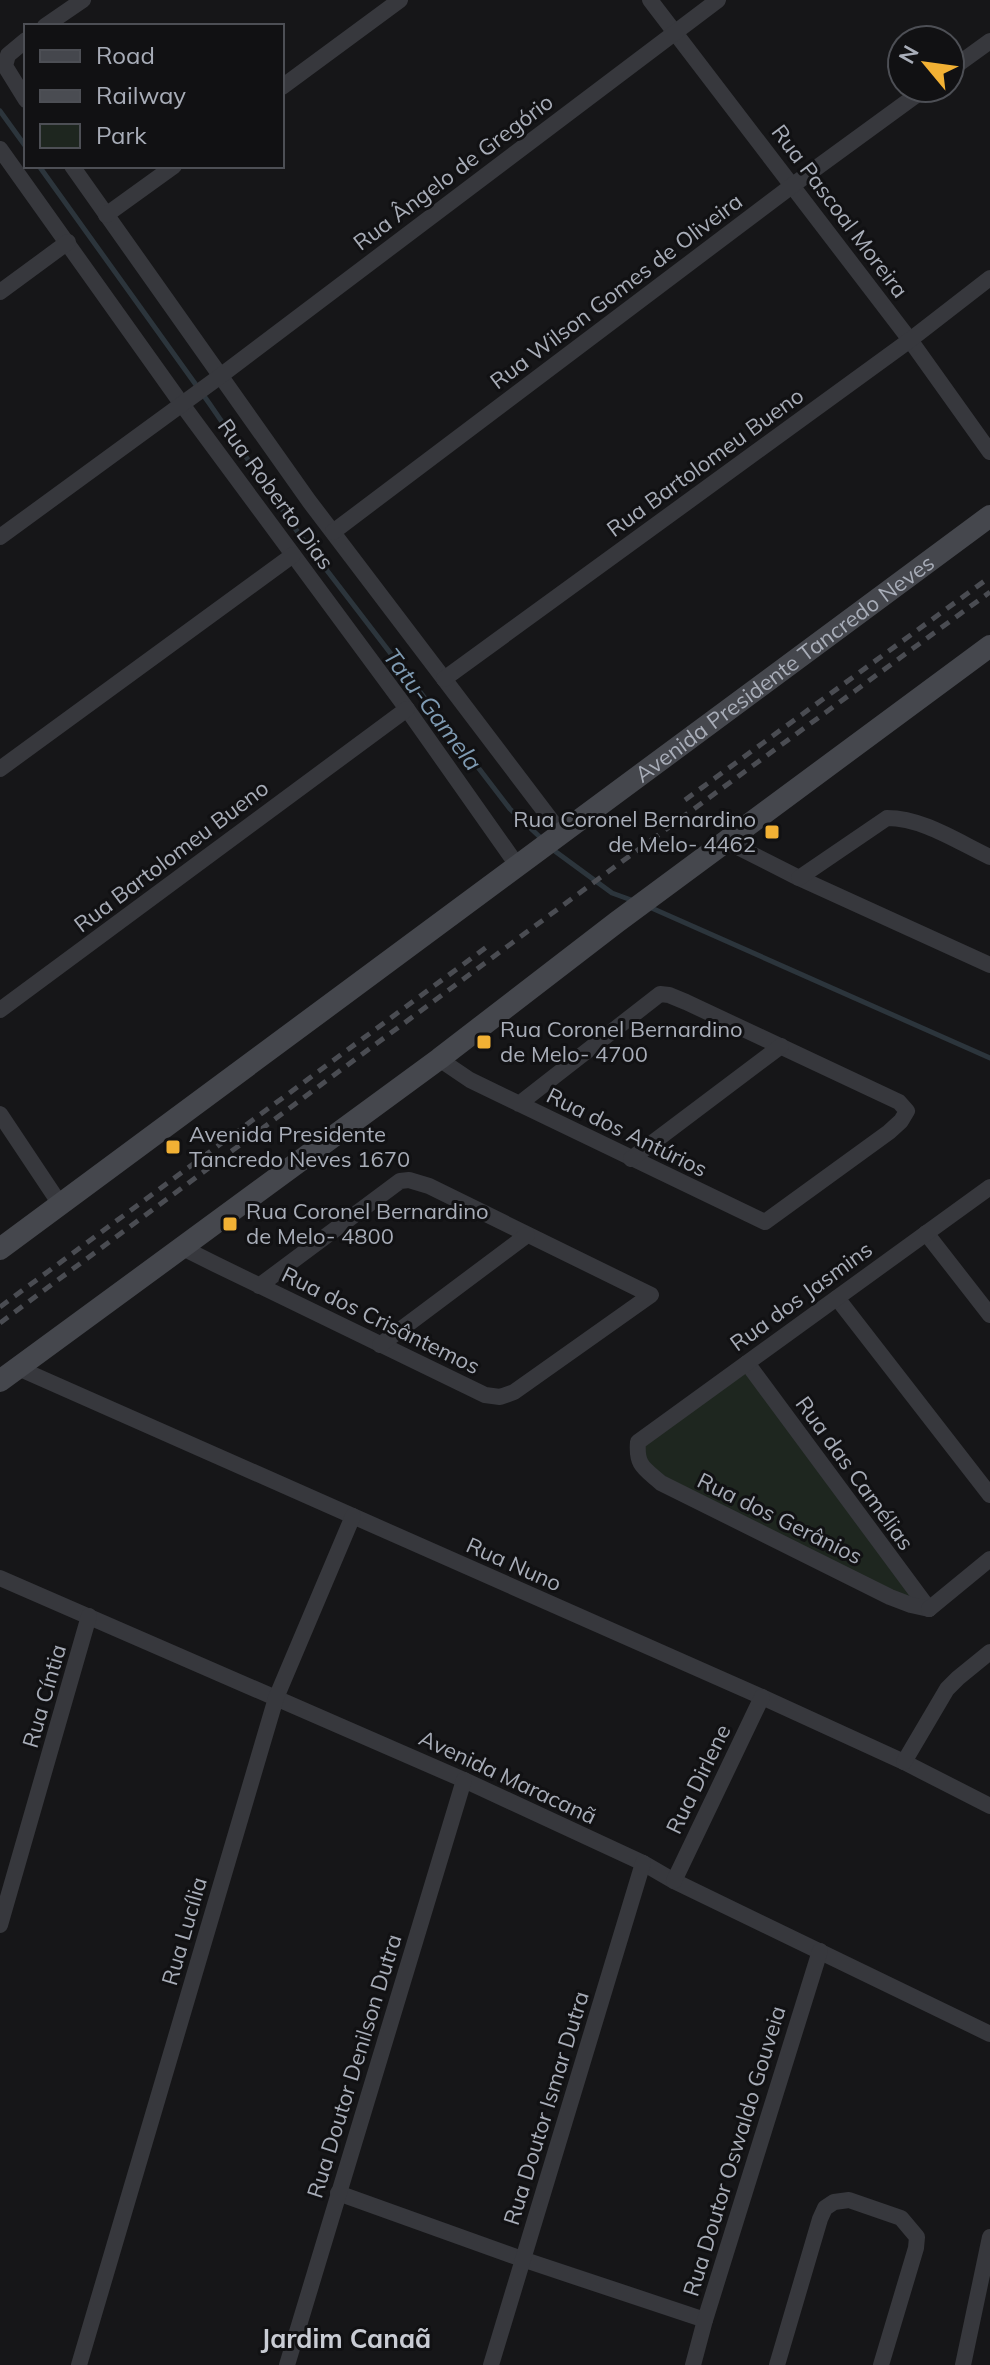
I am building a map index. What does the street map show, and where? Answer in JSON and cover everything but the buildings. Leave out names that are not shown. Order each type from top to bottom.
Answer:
[{"type":"main road","name":"Avenida Presidente Tancredo Neves","points":[[0,1249],[990,516]]},
{"type":"main road","points":[[9,1374],[439,1059],[617,922],[990,646]]},
{"type":"street","points":[[48,24],[83,0]]},
{"type":"street","points":[[284,86],[400,0]]},
{"type":"street","name":"Rua Pascoal Moreira","points":[[650,0],[910,340],[990,452]]},
{"type":"street","name":"Rua Ângelo de Gregório","points":[[184,401],[718,0]]},
{"type":"street","points":[[966,58],[990,41]]},
{"type":"street","points":[[19,45],[8,55],[5,66],[24,97]]},
{"type":"street","name":"Rua Wilson Gomes de Oliveira","points":[[333,532],[904,104]]},
{"type":"street","name":"Rua Roberto Dias","points":[[0,149],[520,863]]},
{"type":"street","name":"Rua Roberto Dias","points":[[73,168],[217,378],[558,835]]},
{"type":"street","points":[[106,215],[171,168]]},
{"type":"street","points":[[0,292],[68,242]]},
{"type":"street","name":"Rua Bartolomeu Bueno","points":[[444,679],[910,340],[990,278]]},
{"type":"street","points":[[0,537],[184,401]]},
{"type":"street","points":[[0,769],[293,555]]},
{"type":"street","name":"Rua Bartolomeu Bueno","points":[[0,1010],[407,709]]},
{"type":"street","points":[[799,878],[887,818],[916,822],[990,857]]},
{"type":"street","points":[[726,841],[799,878],[990,965]]},
{"type":"street","points":[[519,1104],[660,994],[686,1002],[781,1046],[631,1159]]},
{"type":"street","name":"Rua dos Antúrios","points":[[439,1059],[470,1080],[765,1222],[901,1121],[907,1111],[888,1096],[781,1046]]},
{"type":"street","points":[[0,1114],[60,1204]]},
{"type":"street","points":[[259,1286],[400,1181],[409,1180],[429,1186],[527,1235],[380,1345]]},
{"type":"street","name":"Rua dos Jasmins","points":[[638,1442],[990,1187]]},
{"type":"street","points":[[926,1233],[990,1315]]},
{"type":"street","name":"Rua dos Crisântemos","points":[[183,1248],[485,1395],[500,1397],[514,1392],[651,1295],[527,1235]]},
{"type":"street","points":[[837,1298],[990,1495]]},
{"type":"street","name":"Rua das Camélias","points":[[747,1363],[929,1609]]},
{"type":"street","name":"Rua Nuno","points":[[9,1374],[353,1516],[762,1697],[904,1762],[990,1806]]},
{"type":"street","name":"Rua dos Gerânios","points":[[638,1442],[637,1456],[644,1468],[661,1483],[890,1597],[929,1609]]},
{"type":"street","name":"Rua Lucília","points":[[79,2365],[276,1698],[353,1516]]},
{"type":"street","points":[[929,1609],[990,1559]]},
{"type":"street","name":"Avenida Maracanã","points":[[0,1578],[464,1780],[643,1863],[674,1881],[990,2034]]},
{"type":"street","name":"Rua Cíntia","points":[[0,1925],[89,1616]]},
{"type":"street","points":[[904,1762],[947,1689],[990,1652]]},
{"type":"street","name":"Rua Dirlene","points":[[674,1881],[762,1697]]},
{"type":"street","name":"Rua Doutor Denilson Dutra","points":[[287,2365],[464,1780]]},
{"type":"street","name":"Rua Doutor Ismar Dutra","points":[[491,2365],[643,1863]]},
{"type":"street","name":"Rua Doutor Oswaldo Gouveia","points":[[693,2365],[820,1951]]},
{"type":"street","points":[[338,2193],[705,2320]]},
{"type":"street","points":[[777,2365],[820,2219],[825,2208],[834,2202],[849,2200],[901,2218],[917,2237],[881,2365]]},
{"type":"street","points":[[963,2365],[990,2237]]},
{"type":"green space","points":[[745,1367],[919,1607],[665,1480],[649,1466],[638,1442]]},
{"type":"waterway","name":"Tatu-Gamela","points":[[0,111],[24,144]]},
{"type":"waterway","name":"Tatu-Gamela","points":[[40,168],[299,534],[510,809],[542,839]]},
{"type":"waterway","name":"Tatu-Gamela","points":[[552,849],[612,893],[634,901]]},
{"type":"waterway","name":"Tatu-Gamela","points":[[647,906],[990,1058]]},
{"type":"railway","points":[[685,800],[990,577]]},
{"type":"railway","points":[[0,1323],[990,592]]},
{"type":"railway","points":[[0,1307],[492,943]]},
{"type":"place","name":"Rua Coronel Bernardino de Melo- 4462","points":[[772,832]]},
{"type":"place","name":"Rua Coronel Bernardino de Melo- 4700","points":[[484,1042]]},
{"type":"place","name":"Avenida Presidente Tancredo Neves 1670","points":[[173,1147]]},
{"type":"place","name":"Rua Coronel Bernardino de Melo- 4800","points":[[230,1224]]},
{"type":"district","name":"Jardim Canaã","points":[[346,2338]]}]
